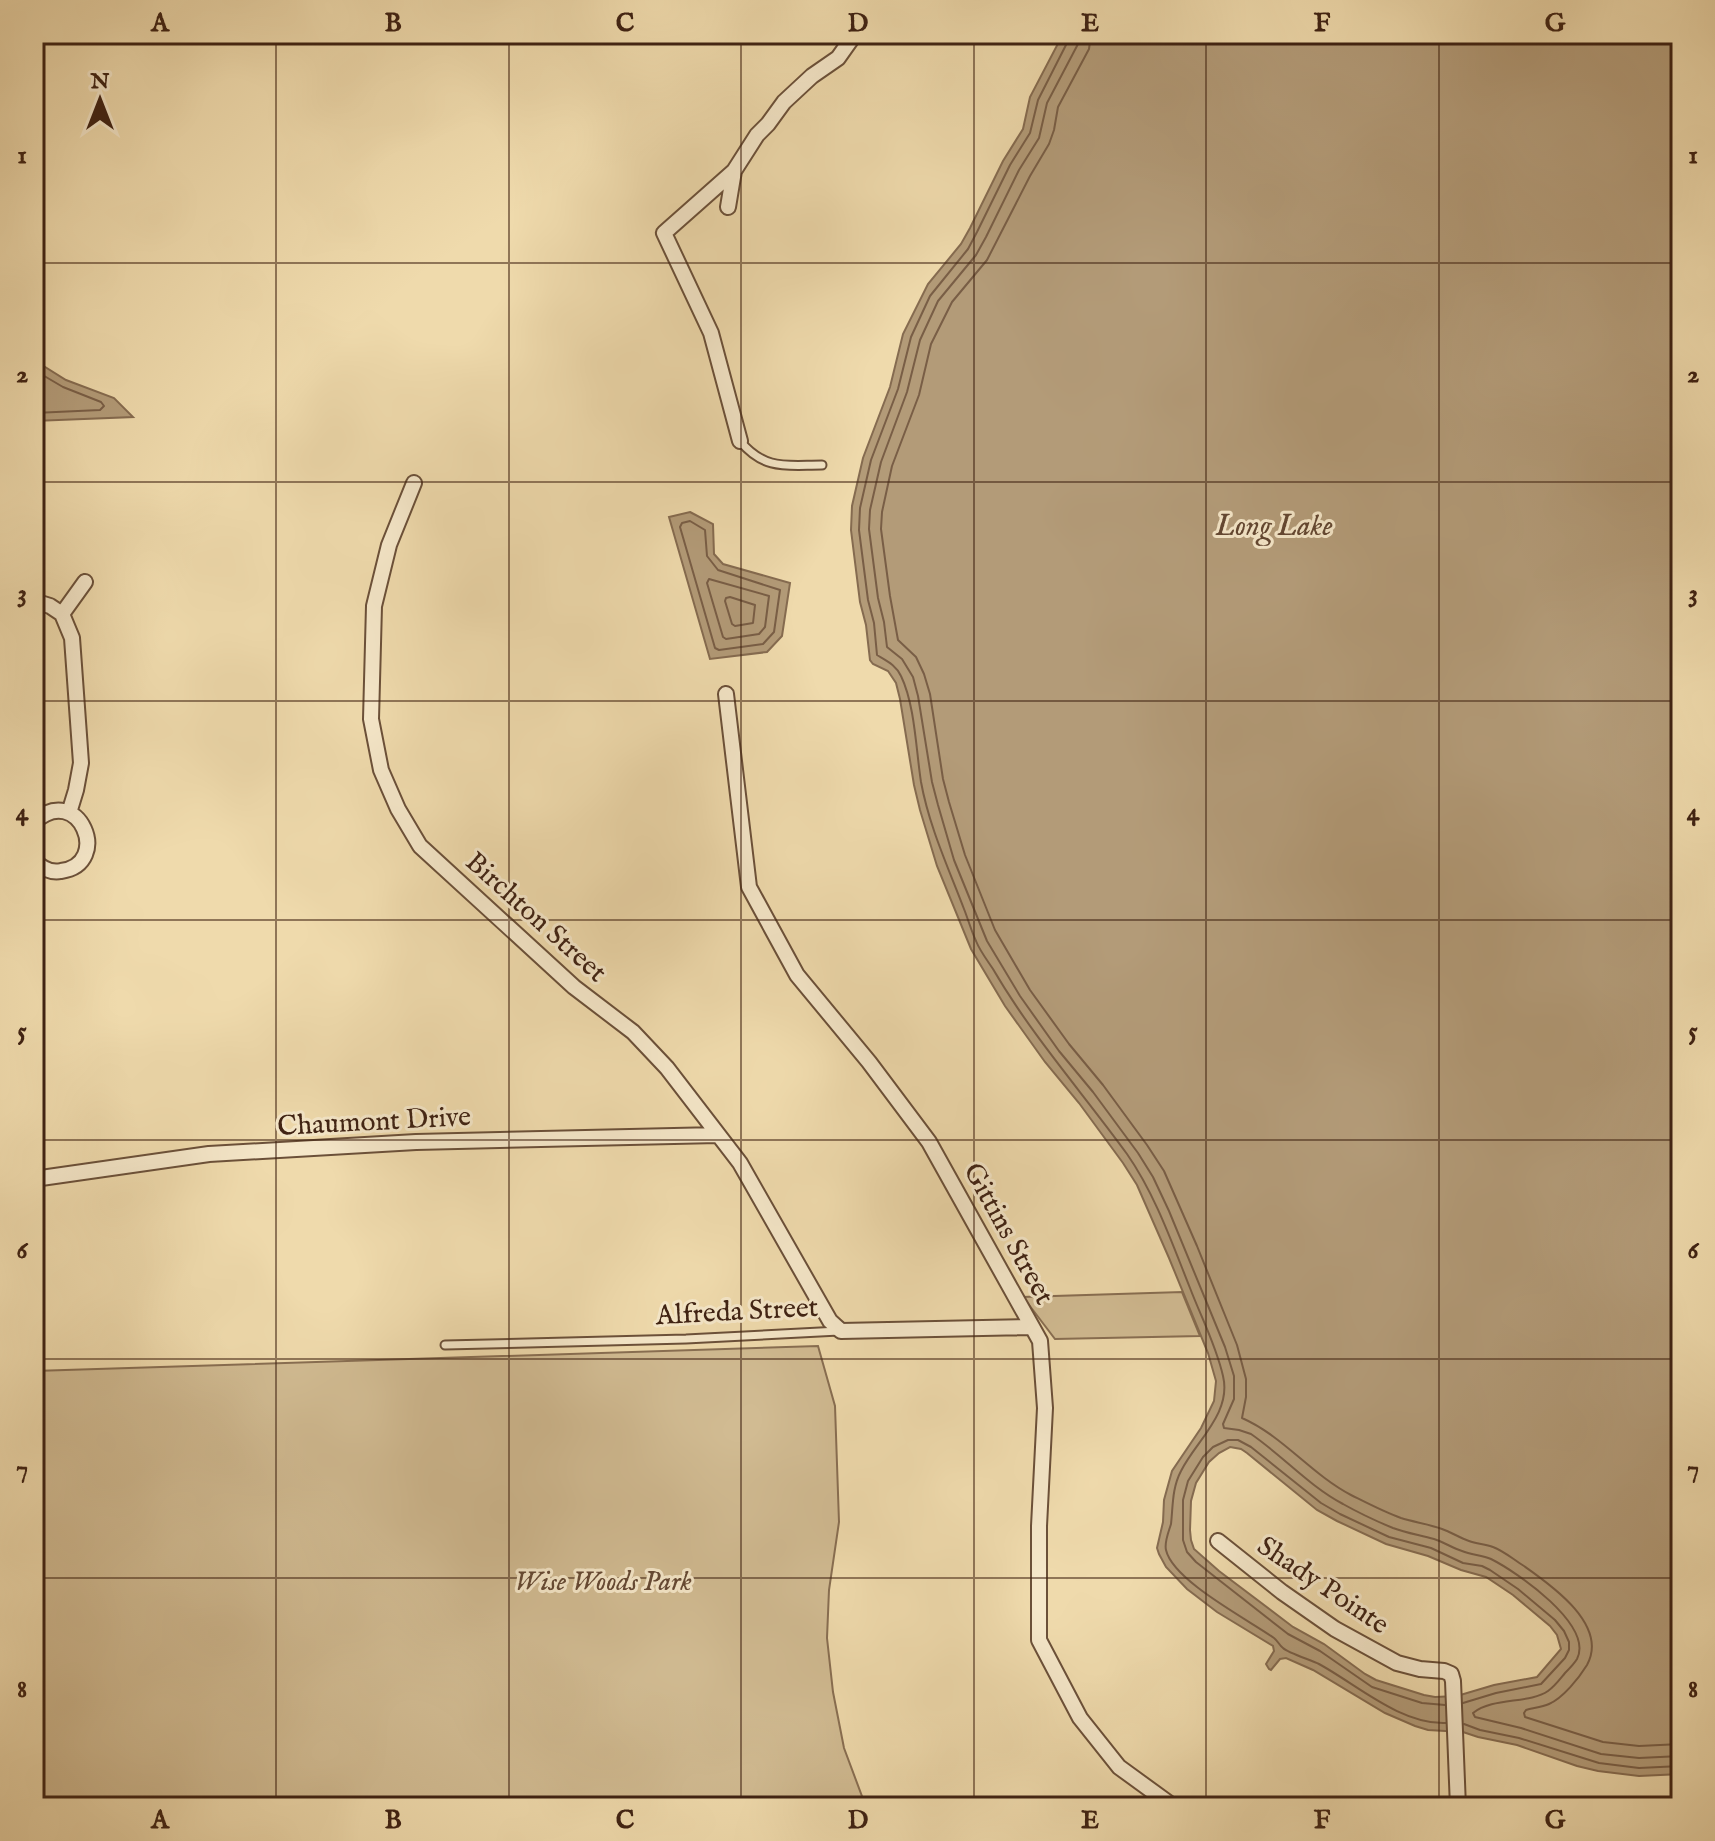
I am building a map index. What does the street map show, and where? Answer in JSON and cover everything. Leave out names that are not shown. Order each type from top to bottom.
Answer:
[{"type":"street","points":[[740,441],[711,333],[664,233],[734,171],[757,135],[784,102],[812,76],[838,58],[855,34]]},
{"type":"street","points":[[728,207],[734,171]]},
{"type":"street","name":"Birchton Street","points":[[414,483],[389,545],[374,606],[371,719],[381,770],[398,809],[420,846],[574,987],[633,1032],[667,1068],[740,1163],[830,1321],[841,1331]]},
{"type":"street","points":[[62,614],[85,582]]},
{"type":"street","points":[[34,601],[62,614],[72,638],[81,763],[69,813]]},
{"type":"street","name":"Gittins Street","points":[[726,694],[749,887],[797,975],[869,1062],[929,1142],[1040,1341],[1045,1408],[1039,1526],[1039,1640],[1080,1718],[1119,1767],[1174,1807]]},
{"type":"street","points":[[34,822],[50,812],[69,813],[77,818],[87,834],[88,844],[81,861],[65,871],[46,870],[34,860]]},
{"type":"street","name":"Chaumont Drive","points":[[34,1179],[209,1154],[416,1142],[718,1135]]},
{"type":"street","name":"Alfreda Street","points":[[841,1331],[1032,1327]]},
{"type":"street","name":"Shady Pointe","points":[[1218,1541],[1335,1629],[1397,1663],[1451,1674],[1458,1807]]},
{"type":"lane","points":[[740,441],[750,453],[770,464],[822,465]]},
{"type":"lane","name":"Alfreda Street","points":[[445,1345],[686,1339],[841,1331]]},
{"type":"green space","points":[[1182,1292],[1200,1336],[1055,1339],[1023,1297]]},
{"type":"green space","name":"Wise Woods Park","points":[[818,1346],[835,1406],[839,1522],[829,1590],[827,1638],[844,1748],[866,1807],[34,1807],[34,1371]]},
{"type":"water","name":"Long Lake","points":[[1063,34],[1681,34],[1681,1774],[1639,1776],[1598,1771],[1517,1745],[1463,1732],[1428,1730],[1385,1713],[1313,1670],[1286,1658],[1280,1659],[1271,1670],[1266,1664],[1274,1651],[1273,1646],[1217,1612],[1187,1589],[1166,1567],[1159,1554],[1157,1548],[1164,1500],[1172,1471],[1201,1428],[1214,1401],[1216,1381],[1208,1353],[1137,1185],[1005,1006],[971,949],[937,866],[920,810],[896,683],[888,671],[870,660],[851,530],[852,506],[863,458],[890,387],[903,334],[928,284],[970,228],[1003,161],[1023,129],[1030,97]],"holes":[[[1230,1447],[1241,1449],[1317,1510],[1337,1521],[1386,1544],[1486,1577],[1550,1626],[1557,1635],[1561,1649],[1537,1677],[1457,1696],[1424,1695],[1365,1674],[1324,1644],[1293,1627],[1194,1549],[1190,1530],[1191,1501],[1196,1483],[1209,1462],[1219,1453]]]},
{"type":"water","points":[[34,360],[66,380],[114,398],[133,417],[34,421]]},
{"type":"water","points":[[690,512],[713,524],[714,554],[723,564],[790,583],[782,636],[767,652],[710,659],[669,517]]}]
